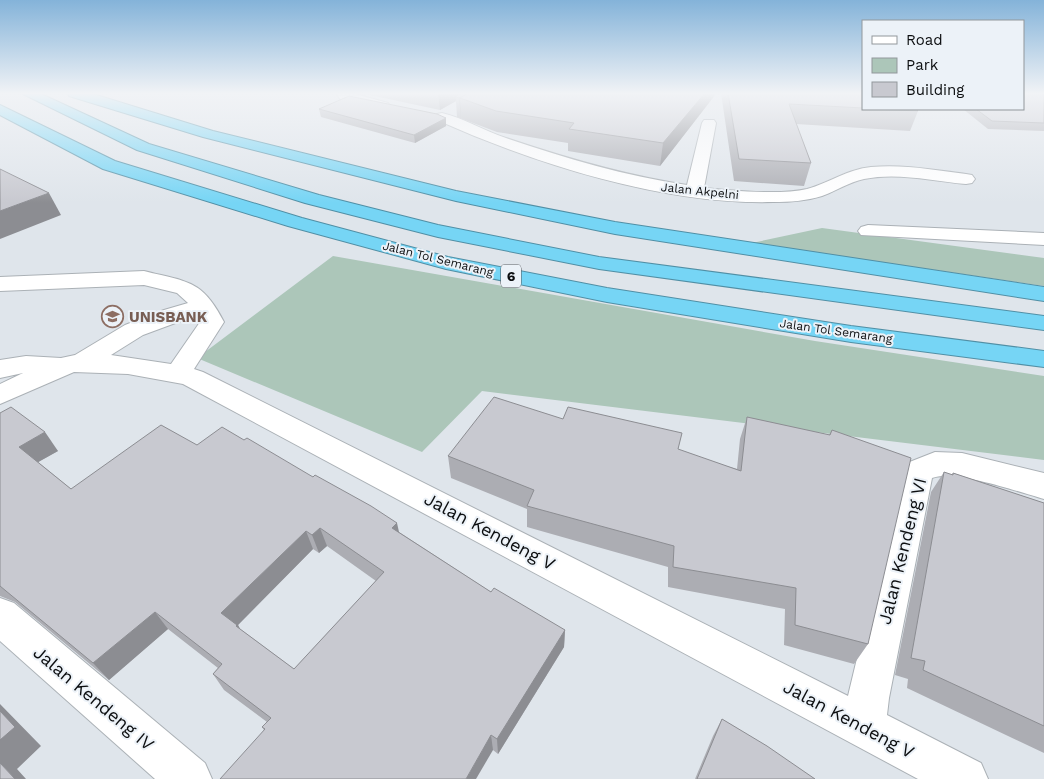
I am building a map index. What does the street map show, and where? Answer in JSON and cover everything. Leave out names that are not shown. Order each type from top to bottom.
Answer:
[{"type":"highway","name":"Jalan Tol Semarang","points":[[40,129],[109,165],[295,222],[446,263],[607,295],[851,334],[1044,359]]},
{"type":"highway","name":"Jalan Tol Semarang","points":[[104,129],[143,147],[312,198],[438,231],[599,262],[1044,323]]},
{"type":"highway","points":[[192,129],[456,196],[615,228],[1044,294]]},
{"type":"street","name":"Jalan Akpelni","points":[[474,129],[497,141],[618,178],[694,193],[730,195],[805,194],[836,181],[862,174],[889,172],[966,179]]},
{"type":"street","points":[[694,193],[708,129]]},
{"type":"street","points":[[868,231],[1044,239]]},
{"type":"street","points":[[0,284],[144,278],[185,288],[204,306],[212,322],[178,373]]},
{"type":"street","points":[[0,395],[74,363],[134,330],[172,315],[204,306]]},
{"type":"street","name":"Jalan Kendeng V","points":[[0,369],[26,364],[74,363],[178,373],[193,378],[270,416],[965,779]]},
{"type":"street","name":"Jalan Kendeng VI","points":[[864,727],[868,698],[918,471],[935,464],[962,465],[1044,486]]},
{"type":"street","name":"Jalan Kendeng IV","points":[[0,616],[189,779]]},
{"type":"green space","points":[[822,228],[1044,258],[1044,286],[752,243]]},
{"type":"green space","points":[[333,256],[815,341],[1044,376],[1044,460],[482,391],[422,452],[197,358]]},
{"type":"building","points":[[393,129],[425,129],[414,135]]},
{"type":"building","points":[[571,129],[674,129],[663,143]]},
{"type":"building","points":[[734,129],[798,129],[811,163],[739,159]]},
{"type":"building","points":[[0,169],[49,193],[0,211]]},
{"type":"building","points":[[494,397],[563,419],[568,407],[682,433],[678,449],[741,471],[747,417],[830,435],[832,430],[911,458],[868,644],[795,625],[796,588],[673,567],[674,546],[527,506],[534,490],[448,456]]},
{"type":"building","points":[[11,407],[45,432],[19,447],[71,489],[161,425],[197,445],[222,427],[244,440],[247,438],[313,477],[315,475],[371,506],[397,523],[392,528],[491,592],[494,588],[565,630],[497,739],[491,735],[466,779],[220,779],[265,729],[262,727],[271,718],[213,674],[222,664],[155,612],[93,663],[0,586],[0,413]],"holes":[[[320,528],[384,572],[294,669],[221,613],[306,531],[312,535]]]},
{"type":"building","points":[[944,472],[953,475],[953,473],[1044,503],[1044,726],[923,670],[925,661],[911,658]]},
{"type":"building","points":[[0,711],[15,727],[0,740]]},
{"type":"building","points":[[722,719],[767,746],[815,779],[697,779]]},
{"type":"building","points":[[0,763],[15,779],[0,779]]},
{"type":"place","name":"UNISBANK","points":[[113,317]]}]
